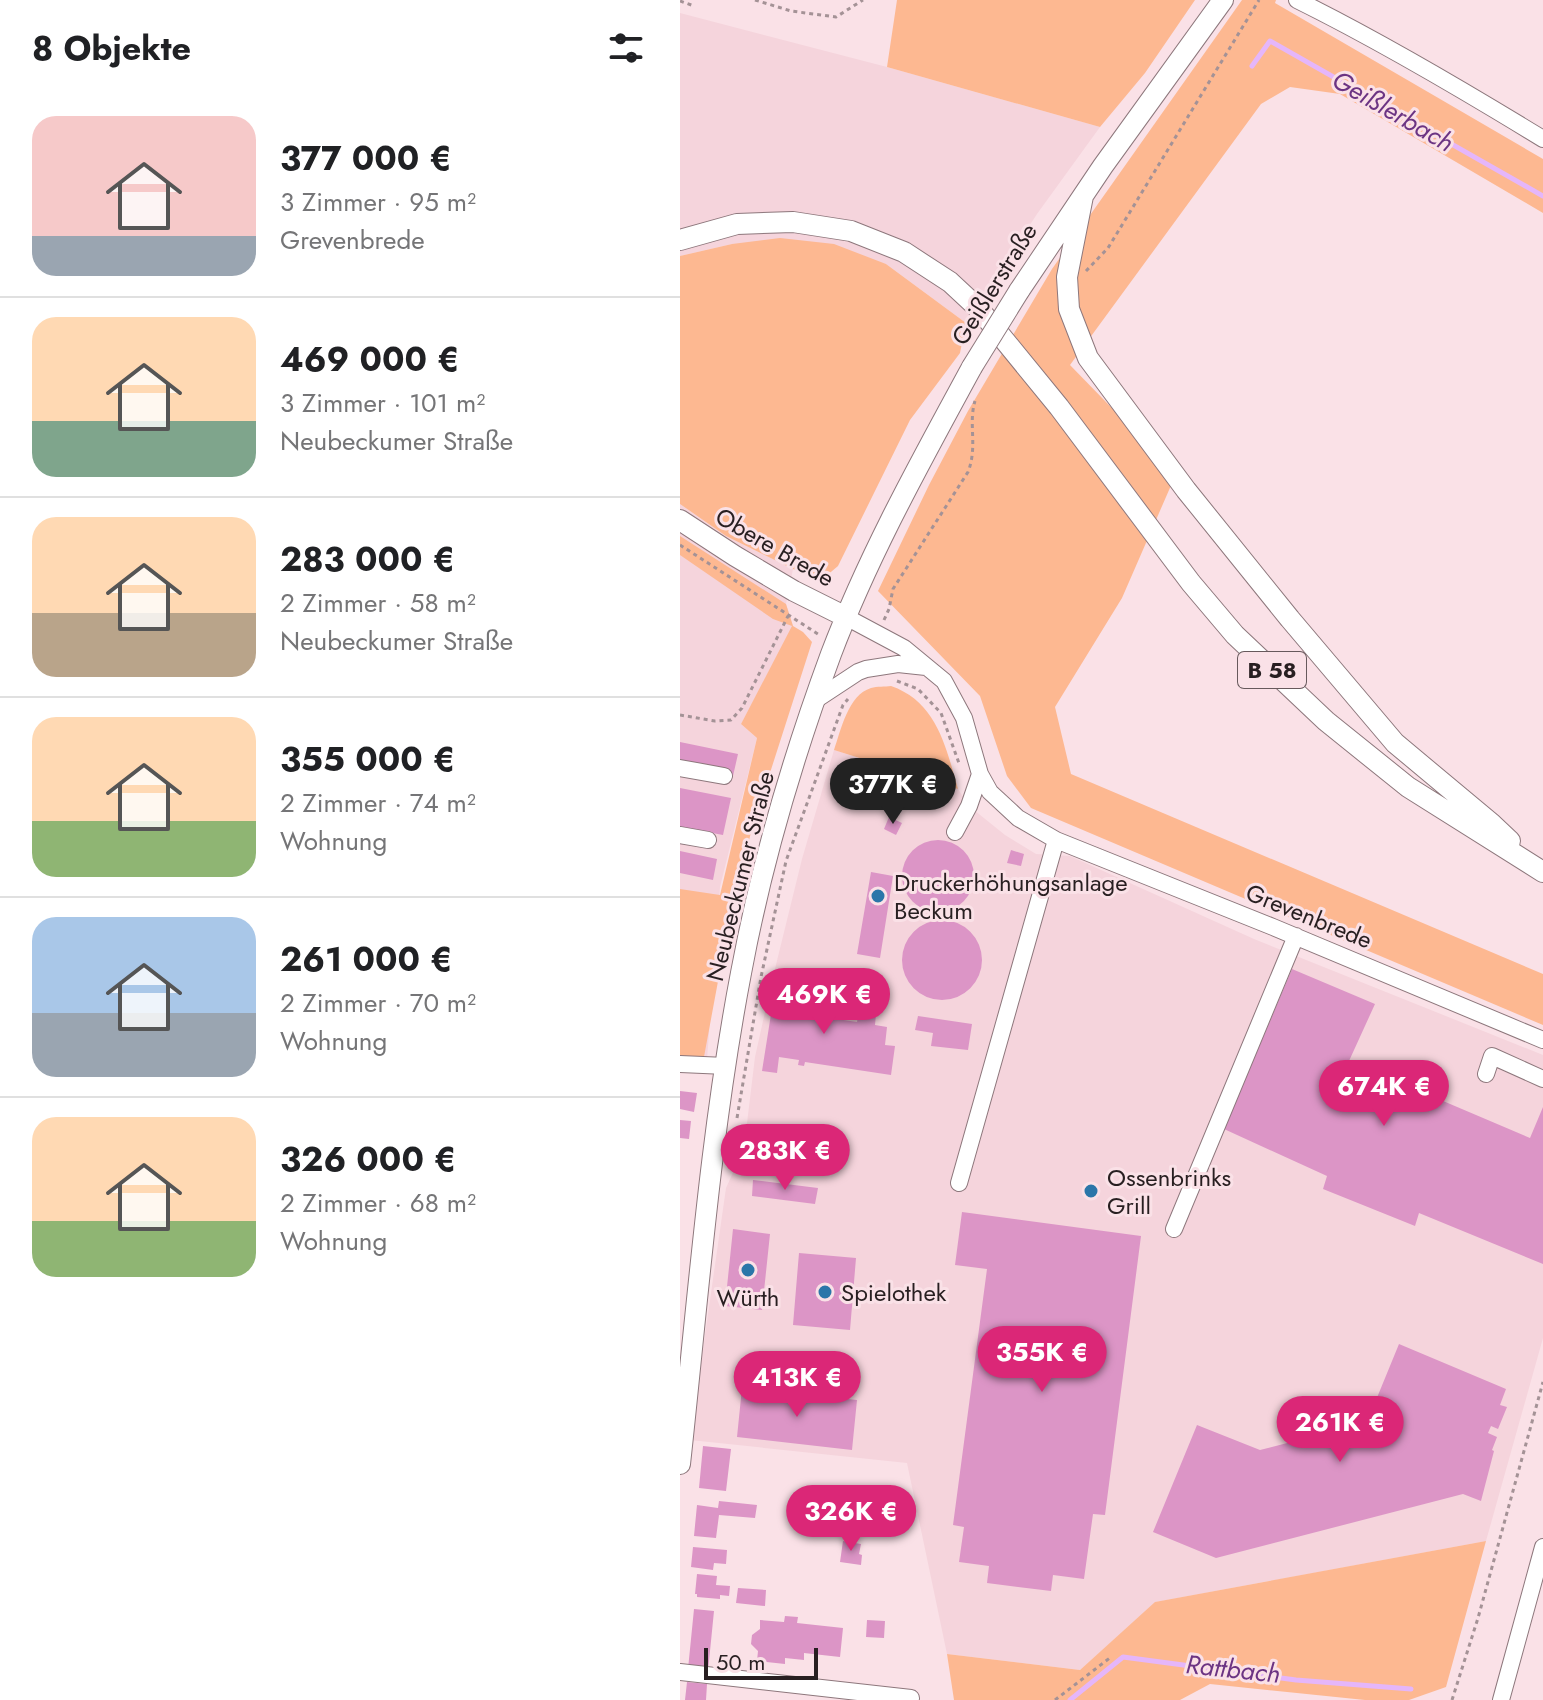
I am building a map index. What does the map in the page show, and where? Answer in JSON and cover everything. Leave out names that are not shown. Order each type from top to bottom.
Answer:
[{"type":"main road","name":"Geißlerstraße","points":[[846,617],[903,495],[972,367],[1083,196],[1223,0]]},
{"type":"main road","points":[[1083,196],[1067,277],[1069,309],[1088,358],[1186,490],[1395,743],[1492,824],[1541,870]]},
{"type":"main road","name":"B 58","points":[[680,240],[737,224],[793,222],[851,231],[904,252],[950,282],[979,309],[1059,407],[1191,583],[1235,635],[1326,721],[1408,787],[1541,870]]},
{"type":"main road","name":"Obere Brede","points":[[680,520],[782,584],[846,617]]},
{"type":"main road","name":"Neubeckumer Straße","points":[[680,1464],[702,1245],[740,973],[780,810],[814,701],[846,617]]},
{"type":"street","points":[[1297,0],[1349,26],[1543,139]]},
{"type":"street","name":"Grevenbrede","points":[[846,617],[904,648],[944,681],[964,718],[980,774],[990,792],[1018,818],[1056,840],[1543,1040]]},
{"type":"street","points":[[814,701],[866,669],[898,664],[927,667]]},
{"type":"street","points":[[680,768],[724,776]]},
{"type":"street","points":[[955,832],[969,806],[980,774]]},
{"type":"street","points":[[680,835],[708,840]]},
{"type":"street","points":[[959,1183],[1056,840]]},
{"type":"street","points":[[1174,1229],[1296,936]]},
{"type":"street","points":[[1486,1074],[1492,1056],[1543,1079]]},
{"type":"street","points":[[680,1064],[726,1066]]},
{"type":"street","points":[[1501,1700],[1543,1547]]},
{"type":"street","points":[[680,1672],[911,1698]]},
{"type":"path","points":[[755,0],[791,11],[836,17],[863,0]]},
{"type":"path","points":[[1067,277],[1084,272],[1108,248],[1259,0]]},
{"type":"path","points":[[680,1],[694,6]]},
{"type":"path","points":[[878,634],[889,609],[893,589],[968,472],[974,451],[973,407],[977,395]]},
{"type":"path","points":[[680,545],[835,644]]},
{"type":"path","points":[[680,715],[715,721],[731,720],[742,708],[788,616]]},
{"type":"path","points":[[715,1143],[738,1117],[761,977],[786,861],[843,705],[850,696]]},
{"type":"path","points":[[1452,1700],[1478,1618],[1543,1382]]},
{"type":"path","points":[[1055,1700],[1111,1657]]},
{"type":"shaded area","points":[[897,0],[1195,0],[1145,73],[1100,127],[887,67]]},
{"type":"shaded area","points":[[1242,0],[1276,0],[1275,3],[1543,159],[1543,213],[1340,94],[1290,87],[1261,104],[1070,365],[1176,474],[1122,598],[1055,707],[1071,774],[1543,974],[1543,1025],[1031,808],[1007,776],[980,696],[878,591],[968,411],[1052,269]]},
{"type":"shaded area","points":[[680,13],[1100,127],[1037,214],[966,323],[886,264],[732,244],[680,256]]},
{"type":"shaded area","points":[[780,238],[834,244],[886,264],[966,323],[960,353],[910,420],[838,566],[825,577],[793,569],[726,536],[680,504],[680,256],[732,244]]},
{"type":"shaded area","points":[[680,504],[726,536],[793,569],[786,604],[793,626],[741,724],[757,738],[720,887],[706,1073],[680,1073]]},
{"type":"shaded area","points":[[680,536],[786,604],[793,626],[812,642],[751,832],[724,949],[701,1073],[680,1073],[680,889],[720,895],[757,738],[741,724],[792,626],[773,619],[680,555]]},
{"type":"shaded area","points":[[891,686],[907,693],[929,715],[944,742],[958,789],[834,750],[846,714],[856,698],[871,688]]},
{"type":"shaded area","points":[[834,750],[958,789],[969,806],[1005,835],[1036,854],[1070,856],[1254,939],[1543,1055],[1543,1338],[1486,1541],[1156,1602],[1080,1670],[947,1654],[907,1463],[690,1440],[726,1188],[744,1148],[755,1057],[771,985],[802,859]]},
{"type":"shaded area","points":[[1486,1541],[1446,1687],[1409,1700],[1365,1700],[1210,1684],[1180,1700],[954,1700],[947,1654],[1080,1670],[1155,1602]]},
{"type":"building","points":[[680,742],[738,754],[733,776],[680,764]]},
{"type":"building","points":[[680,788],[731,798],[723,835],[680,827]]},
{"type":"building","points":[[889,817],[902,823],[896,835],[884,829]]},
{"type":"building","points":[[938,840],[964,850],[974,876],[964,902],[938,912],[912,902],[902,876],[912,850]]},
{"type":"building","points":[[1011,850],[1024,854],[1021,866],[1007,863]]},
{"type":"building","points":[[680,851],[717,859],[713,880],[680,873]]},
{"type":"building","name":"Druckerhöhungsanlage Beckum","points":[[871,872],[893,876],[880,958],[857,954]]},
{"type":"building","points":[[942,920],[957,923],[970,932],[979,945],[982,960],[979,975],[970,988],[957,997],[942,1000],[927,997],[914,988],[905,975],[902,960],[905,945],[914,932],[927,923]]},
{"type":"building","points":[[1292,969],[1375,1004],[1349,1061],[1530,1138],[1543,1107],[1543,1264],[1419,1213],[1415,1226],[1323,1189],[1327,1176],[1224,1129]]},
{"type":"building","points":[[775,989],[833,998],[830,1018],[857,1022],[859,1011],[876,1014],[875,1025],[887,1027],[885,1045],[895,1046],[891,1075],[805,1062],[804,1066],[798,1065],[799,1060],[779,1057],[777,1073],[762,1071]]},
{"type":"building","points":[[918,1016],[972,1024],[968,1050],[931,1046],[933,1033],[915,1030]]},
{"type":"building","points":[[680,1091],[697,1093],[694,1112],[680,1109]]},
{"type":"building","points":[[680,1120],[691,1121],[689,1139],[680,1138]]},
{"type":"building","points":[[753,1180],[818,1188],[815,1204],[752,1196]]},
{"type":"building","name":"Ossenbrinks Grill","points":[[1085,1185],[1099,1186],[1098,1198],[1084,1196]]},
{"type":"building","points":[[962,1212],[1141,1236],[1105,1515],[1093,1514],[1084,1579],[1053,1575],[1051,1591],[987,1583],[989,1566],[959,1562],[964,1527],[953,1525],[987,1269],[955,1265]]},
{"type":"building","name":"Würth","points":[[733,1229],[770,1234],[762,1310],[725,1306]]},
{"type":"building","name":"Spielothek","points":[[799,1253],[856,1258],[850,1330],[793,1325]]},
{"type":"building","points":[[1399,1344],[1506,1389],[1500,1405],[1507,1407],[1498,1429],[1491,1426],[1488,1433],[1497,1437],[1481,1501],[1463,1494],[1216,1558],[1153,1532],[1197,1425],[1260,1450],[1291,1442],[1289,1434],[1306,1429],[1311,1423],[1316,1427],[1334,1422],[1336,1430],[1367,1422]]},
{"type":"building","points":[[742,1388],[857,1400],[852,1450],[737,1437]]},
{"type":"building","points":[[703,1446],[731,1449],[726,1491],[699,1488]]},
{"type":"building","points":[[719,1501],[757,1505],[755,1518],[719,1515],[716,1538],[694,1536],[697,1505],[718,1508]]},
{"type":"building","points":[[843,1541],[861,1544],[861,1565],[840,1562]]},
{"type":"building","points":[[693,1547],[727,1550],[726,1564],[714,1563],[713,1570],[691,1567]]},
{"type":"building","points":[[697,1574],[717,1576],[716,1585],[730,1586],[729,1596],[720,1595],[720,1599],[697,1597]]},
{"type":"building","points":[[738,1588],[766,1590],[765,1606],[736,1603]]},
{"type":"building","points":[[694,1609],[714,1611],[708,1671],[688,1669]]},
{"type":"building","points":[[785,1616],[798,1617],[797,1623],[843,1628],[840,1657],[804,1653],[804,1660],[785,1658],[785,1664],[757,1661],[758,1651],[751,1644],[752,1635],[760,1629],[760,1620],[784,1622]]},
{"type":"building","points":[[867,1620],[885,1621],[884,1638],[866,1637]]},
{"type":"building","points":[[687,1682],[707,1684],[706,1700],[685,1700]]},
{"type":"waterway","name":"Geißlerbach","points":[[1252,66],[1270,41],[1543,196]]},
{"type":"waterway","name":"Rattbach","points":[[1070,1700],[1123,1657],[1296,1680],[1411,1689]]},
{"type":"place","name":"Druckerhöhungsanlage Beckum","points":[[878,896]]},
{"type":"place","name":"Ossenbrinks Grill","points":[[1091,1191]]},
{"type":"place","name":"Würth","points":[[748,1270]]},
{"type":"place","name":"Spielothek","points":[[825,1292]]}]
